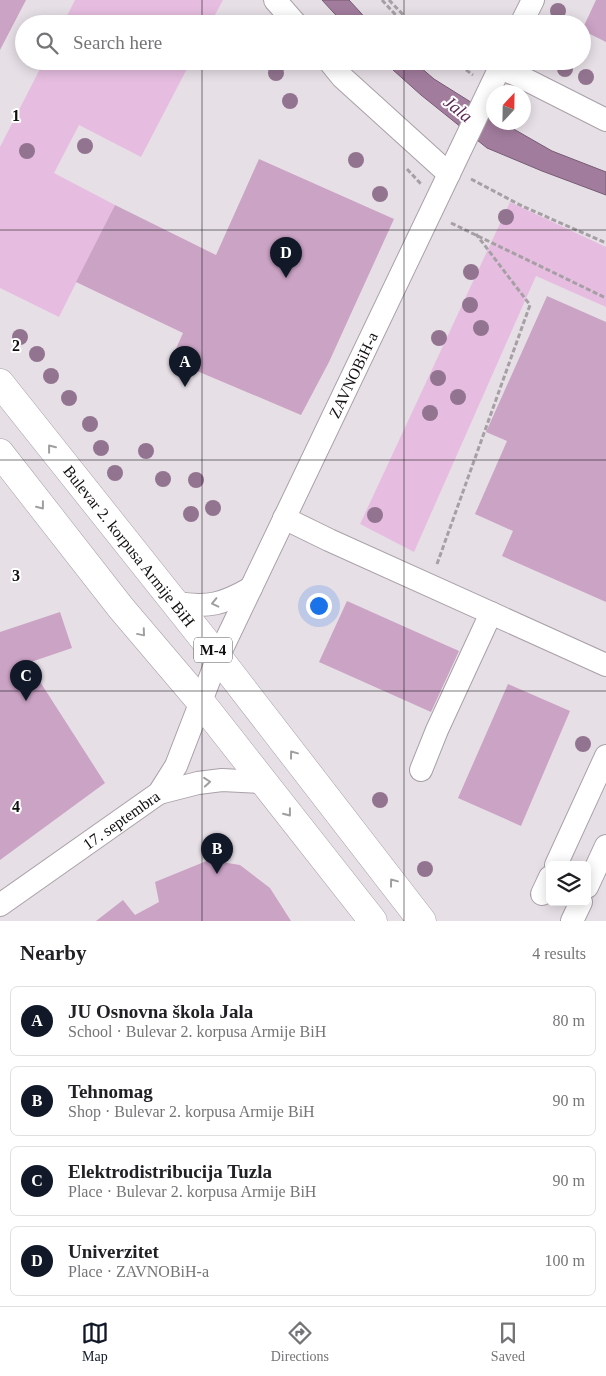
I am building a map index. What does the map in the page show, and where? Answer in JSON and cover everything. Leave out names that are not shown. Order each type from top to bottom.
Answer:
[{"type":"main road","name":"Bulevar 2. korpusa Armije BiH","points":[[0,383],[176,603],[422,921]]},
{"type":"main road","name":"M-4","points":[[0,454],[121,608],[200,701],[373,921]]},
{"type":"street","points":[[275,0],[288,15]]},
{"type":"street","points":[[526,15],[533,0]]},
{"type":"street","points":[[336,70],[342,77],[458,171]]},
{"type":"street","name":"ZAVNOBiH-a","points":[[251,588],[284,518],[458,171],[485,98],[492,70]]},
{"type":"street","points":[[502,70],[517,75],[606,120]]},
{"type":"street","points":[[284,518],[329,540],[429,575],[491,613],[606,665]]},
{"type":"street","points":[[176,603],[194,606],[210,605],[230,600],[251,588]]},
{"type":"street","points":[[218,657],[251,588]]},
{"type":"street","points":[[421,770],[436,730],[491,613]]},
{"type":"street","name":"17. septembra","points":[[0,905],[159,793],[176,766],[218,657]]},
{"type":"street","points":[[558,861],[606,756]]},
{"type":"street","points":[[159,793],[198,783],[222,780],[263,782]]},
{"type":"street","points":[[591,879],[606,846]]},
{"type":"street","points":[[572,921],[578,906]]},
{"type":"path","points":[[382,0],[396,15]]},
{"type":"path","points":[[389,0],[403,15]]},
{"type":"path","points":[[458,171],[522,206],[606,243]]},
{"type":"path","points":[[451,223],[606,298]]},
{"type":"path","points":[[429,575],[530,305],[476,234]]},
{"type":"shaded area","points":[[75,0],[223,0],[215,15],[68,15]]},
{"type":"shaded area","points":[[39,70],[186,70],[141,157],[79,125],[54,173],[115,205],[59,317],[0,288],[0,147]]},
{"type":"shaded area","points":[[510,202],[606,247],[606,307],[536,276],[414,552],[360,524]]},
{"type":"water","points":[[322,0],[349,0],[363,15],[336,15]]},
{"type":"water","name":"Jala","points":[[393,70],[424,70],[434,79],[486,112],[486,130],[515,130],[552,151],[606,172],[606,195],[542,171],[487,148]]},
{"type":"building","points":[[0,0],[26,0],[18,15],[15,15],[15,21],[0,50]]},
{"type":"building","points":[[596,0],[606,0],[606,42],[591,34],[591,15],[589,15]]},
{"type":"building","points":[[259,159],[394,219],[329,362],[301,415],[171,360],[183,333],[76,282],[115,205],[216,255]]},
{"type":"building","points":[[547,296],[606,322],[606,602],[502,556],[513,531],[475,514],[507,441],[486,432]]},
{"type":"building","points":[[347,601],[459,651],[431,712],[319,662]]},
{"type":"building","points":[[60,612],[72,648],[28,663],[105,783],[0,860],[0,632]]},
{"type":"building","points":[[508,684],[570,711],[521,826],[458,798]]},
{"type":"building","points":[[209,860],[240,865],[270,888],[291,921],[96,921],[123,900],[135,915],[159,902],[155,882]]},
{"type":"place","name":"Univerzitet","points":[[286,278]]},
{"type":"place","name":"JU Osnovna škola Jala","points":[[185,387]]},
{"type":"place","name":"Elektrodistribucija Tuzla","points":[[26,701]]},
{"type":"place","name":"Tehnomag","points":[[217,874]]}]
